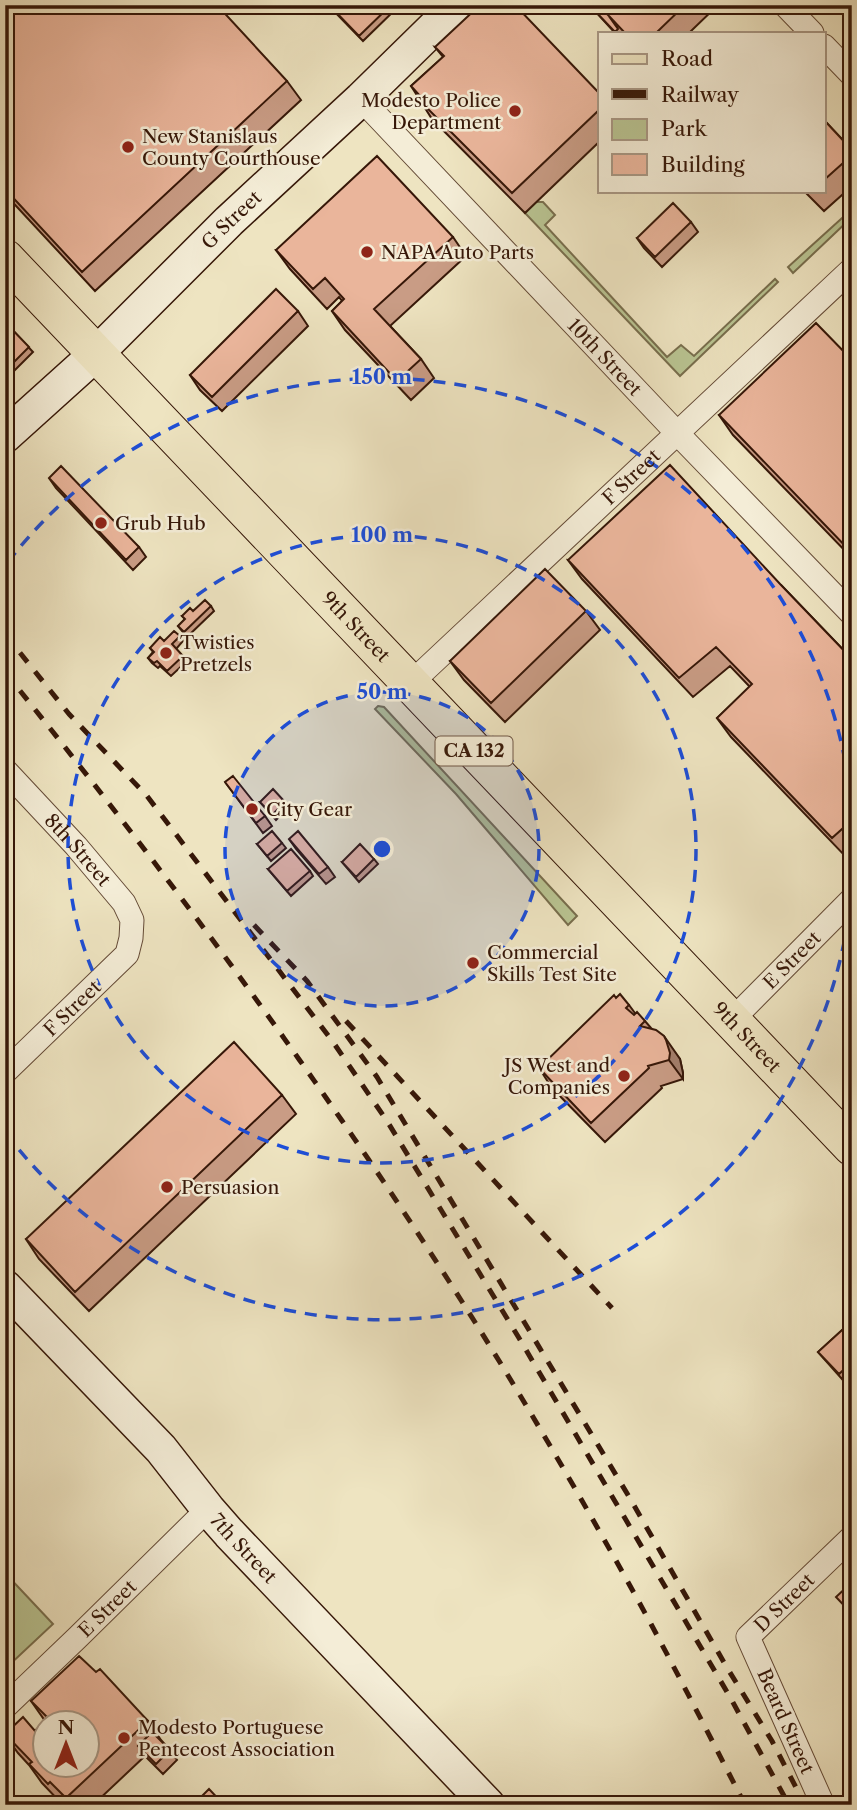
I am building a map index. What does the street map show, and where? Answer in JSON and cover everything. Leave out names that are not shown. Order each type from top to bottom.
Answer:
[{"type":"main road","name":"9th Street","points":[[5,258],[852,1147]]},
{"type":"street","name":"G Street","points":[[5,436],[97,353],[229,221],[457,5]]},
{"type":"street","points":[[785,5],[811,32]]},
{"type":"street","points":[[826,48],[852,75]]},
{"type":"street","name":"10th Street","points":[[360,99],[852,614]]},
{"type":"street","name":"F Street","points":[[410,684],[852,270]]},
{"type":"street","name":"8th Street","points":[[5,770],[76,846],[124,903],[132,920],[131,938]]},
{"type":"street","name":"E Street","points":[[731,1021],[852,899]]},
{"type":"street","name":"F Street","points":[[5,1072],[116,966],[127,954],[131,938]]},
{"type":"street","name":"7th Street","points":[[5,1287],[161,1449],[208,1508],[488,1805]]},
{"type":"street","name":"E Street","points":[[5,1707],[208,1508]]},
{"type":"street","name":"D Street","points":[[748,1637],[852,1537]]},
{"type":"street","name":"Beard Street","points":[[748,1637],[823,1805]]},
{"type":"green space","points":[[536,202],[543,202],[555,215],[545,225],[667,357],[681,345],[694,356],[775,279],[778,282],[680,376],[525,213]]},
{"type":"green space","points":[[852,209],[852,217],[793,273],[788,267]]},
{"type":"green space","points":[[378,706],[384,707],[577,916],[568,925],[456,794],[375,709]]},
{"type":"green space","points":[[5,1573],[53,1624],[5,1669]]},
{"type":"building","name":"New Stanislaus County Courthouse","points":[[5,5],[217,5],[287,81],[82,272],[5,189]]},
{"type":"building","points":[[329,5],[391,5],[359,36]]},
{"type":"building","name":"Modesto Police Department","points":[[480,5],[515,5],[598,92],[598,111],[512,193],[419,100],[422,98],[411,86],[444,56],[435,47]]},
{"type":"building","points":[[601,5],[618,6],[608,15],[618,29],[615,32],[595,11]]},
{"type":"building","points":[[618,5],[685,5],[657,32],[624,32],[608,15]]},
{"type":"building","points":[[826,122],[852,150],[852,155],[826,178]]},
{"type":"building","points":[[377,156],[453,237],[374,309],[421,359],[397,381],[332,311],[344,299],[325,278],[313,289],[276,250]]},
{"type":"building","points":[[673,203],[691,222],[655,257],[637,238]]},
{"type":"building","points":[[276,289],[298,311],[212,397],[190,375]]},
{"type":"building","points":[[5,322],[29,347],[6,370],[5,370]]},
{"type":"building","points":[[816,323],[852,360],[852,553],[719,415]]},
{"type":"building","points":[[670,465],[852,659],[852,820],[832,838],[717,718],[752,684],[716,647],[679,678],[568,560]]},
{"type":"building","name":"Grub Hub","points":[[61,466],[139,547],[126,560],[49,478]]},
{"type":"building","points":[[545,569],[586,611],[491,703],[450,661]]},
{"type":"building","points":[[205,600],[211,606],[184,632],[178,626],[185,619],[182,616],[190,608],[193,611]]},
{"type":"building","points":[[174,631],[180,636],[172,644],[183,656],[167,671],[157,661],[154,663],[148,658],[154,652],[150,648],[160,637],[164,641]]},
{"type":"building","name":"City Gear","points":[[233,776],[265,816],[256,823],[225,782]]},
{"type":"building","points":[[273,789],[285,802],[272,815],[260,802]]},
{"type":"building","points":[[272,831],[282,843],[267,856],[257,844]]},
{"type":"building","name":"City Gear","points":[[298,831],[328,867],[319,874],[289,839]]},
{"type":"building","points":[[360,844],[374,859],[356,877],[342,862]]},
{"type":"building","points":[[291,849],[310,871],[287,891],[268,869]]},
{"type":"building","name":"JS West and Companies","points":[[620,994],[629,1005],[626,1008],[634,1015],[637,1012],[645,1021],[640,1026],[656,1030],[664,1036],[670,1053],[669,1060],[648,1066],[649,1068],[591,1123],[539,1068],[614,995],[616,998]]},
{"type":"building","name":"Persuasion","points":[[234,1042],[282,1095],[75,1292],[26,1239]]},
{"type":"building","points":[[852,1321],[852,1362],[839,1374],[818,1352]]},
{"type":"building","points":[[852,1582],[852,1614],[836,1597]]},
{"type":"building","points":[[79,1656],[96,1672],[100,1669],[148,1721],[102,1764],[102,1708],[38,1708],[31,1701]]},
{"type":"building","points":[[23,1717],[32,1728],[32,1762],[5,1734]]},
{"type":"building","points":[[152,1732],[170,1750],[156,1764],[138,1746]]},
{"type":"building","points":[[42,1778],[87,1778],[66,1798],[50,1782],[48,1784]]},
{"type":"building","points":[[209,1789],[224,1805],[193,1805]]},
{"type":"railway","points":[[5,634],[69,714],[147,796],[333,1042],[387,1121],[519,1338],[730,1697],[789,1805]]},
{"type":"railway","points":[[5,672],[201,924],[386,1185],[520,1396],[596,1525],[745,1805]]},
{"type":"railway","points":[[254,925],[307,981],[377,1077],[628,1495],[772,1741],[805,1805]]},
{"type":"railway","points":[[346,1021],[612,1308]]},
{"type":"place","name":"Modesto Police Department","points":[[515,111]]},
{"type":"place","name":"New Stanislaus County Courthouse","points":[[128,147]]},
{"type":"place","name":"NAPA Auto Parts","points":[[367,252]]},
{"type":"place","name":"Grub Hub","points":[[101,523]]},
{"type":"place","name":"Twisties Pretzels","points":[[166,653]]},
{"type":"place","name":"City Gear","points":[[252,809]]},
{"type":"place","name":"Commercial Skills Test Site","points":[[473,963]]},
{"type":"place","name":"JS West and Companies","points":[[624,1076]]},
{"type":"place","name":"Persuasion","points":[[167,1187]]},
{"type":"place","name":"Modesto Portuguese Pentecost Association","points":[[124,1738]]}]
